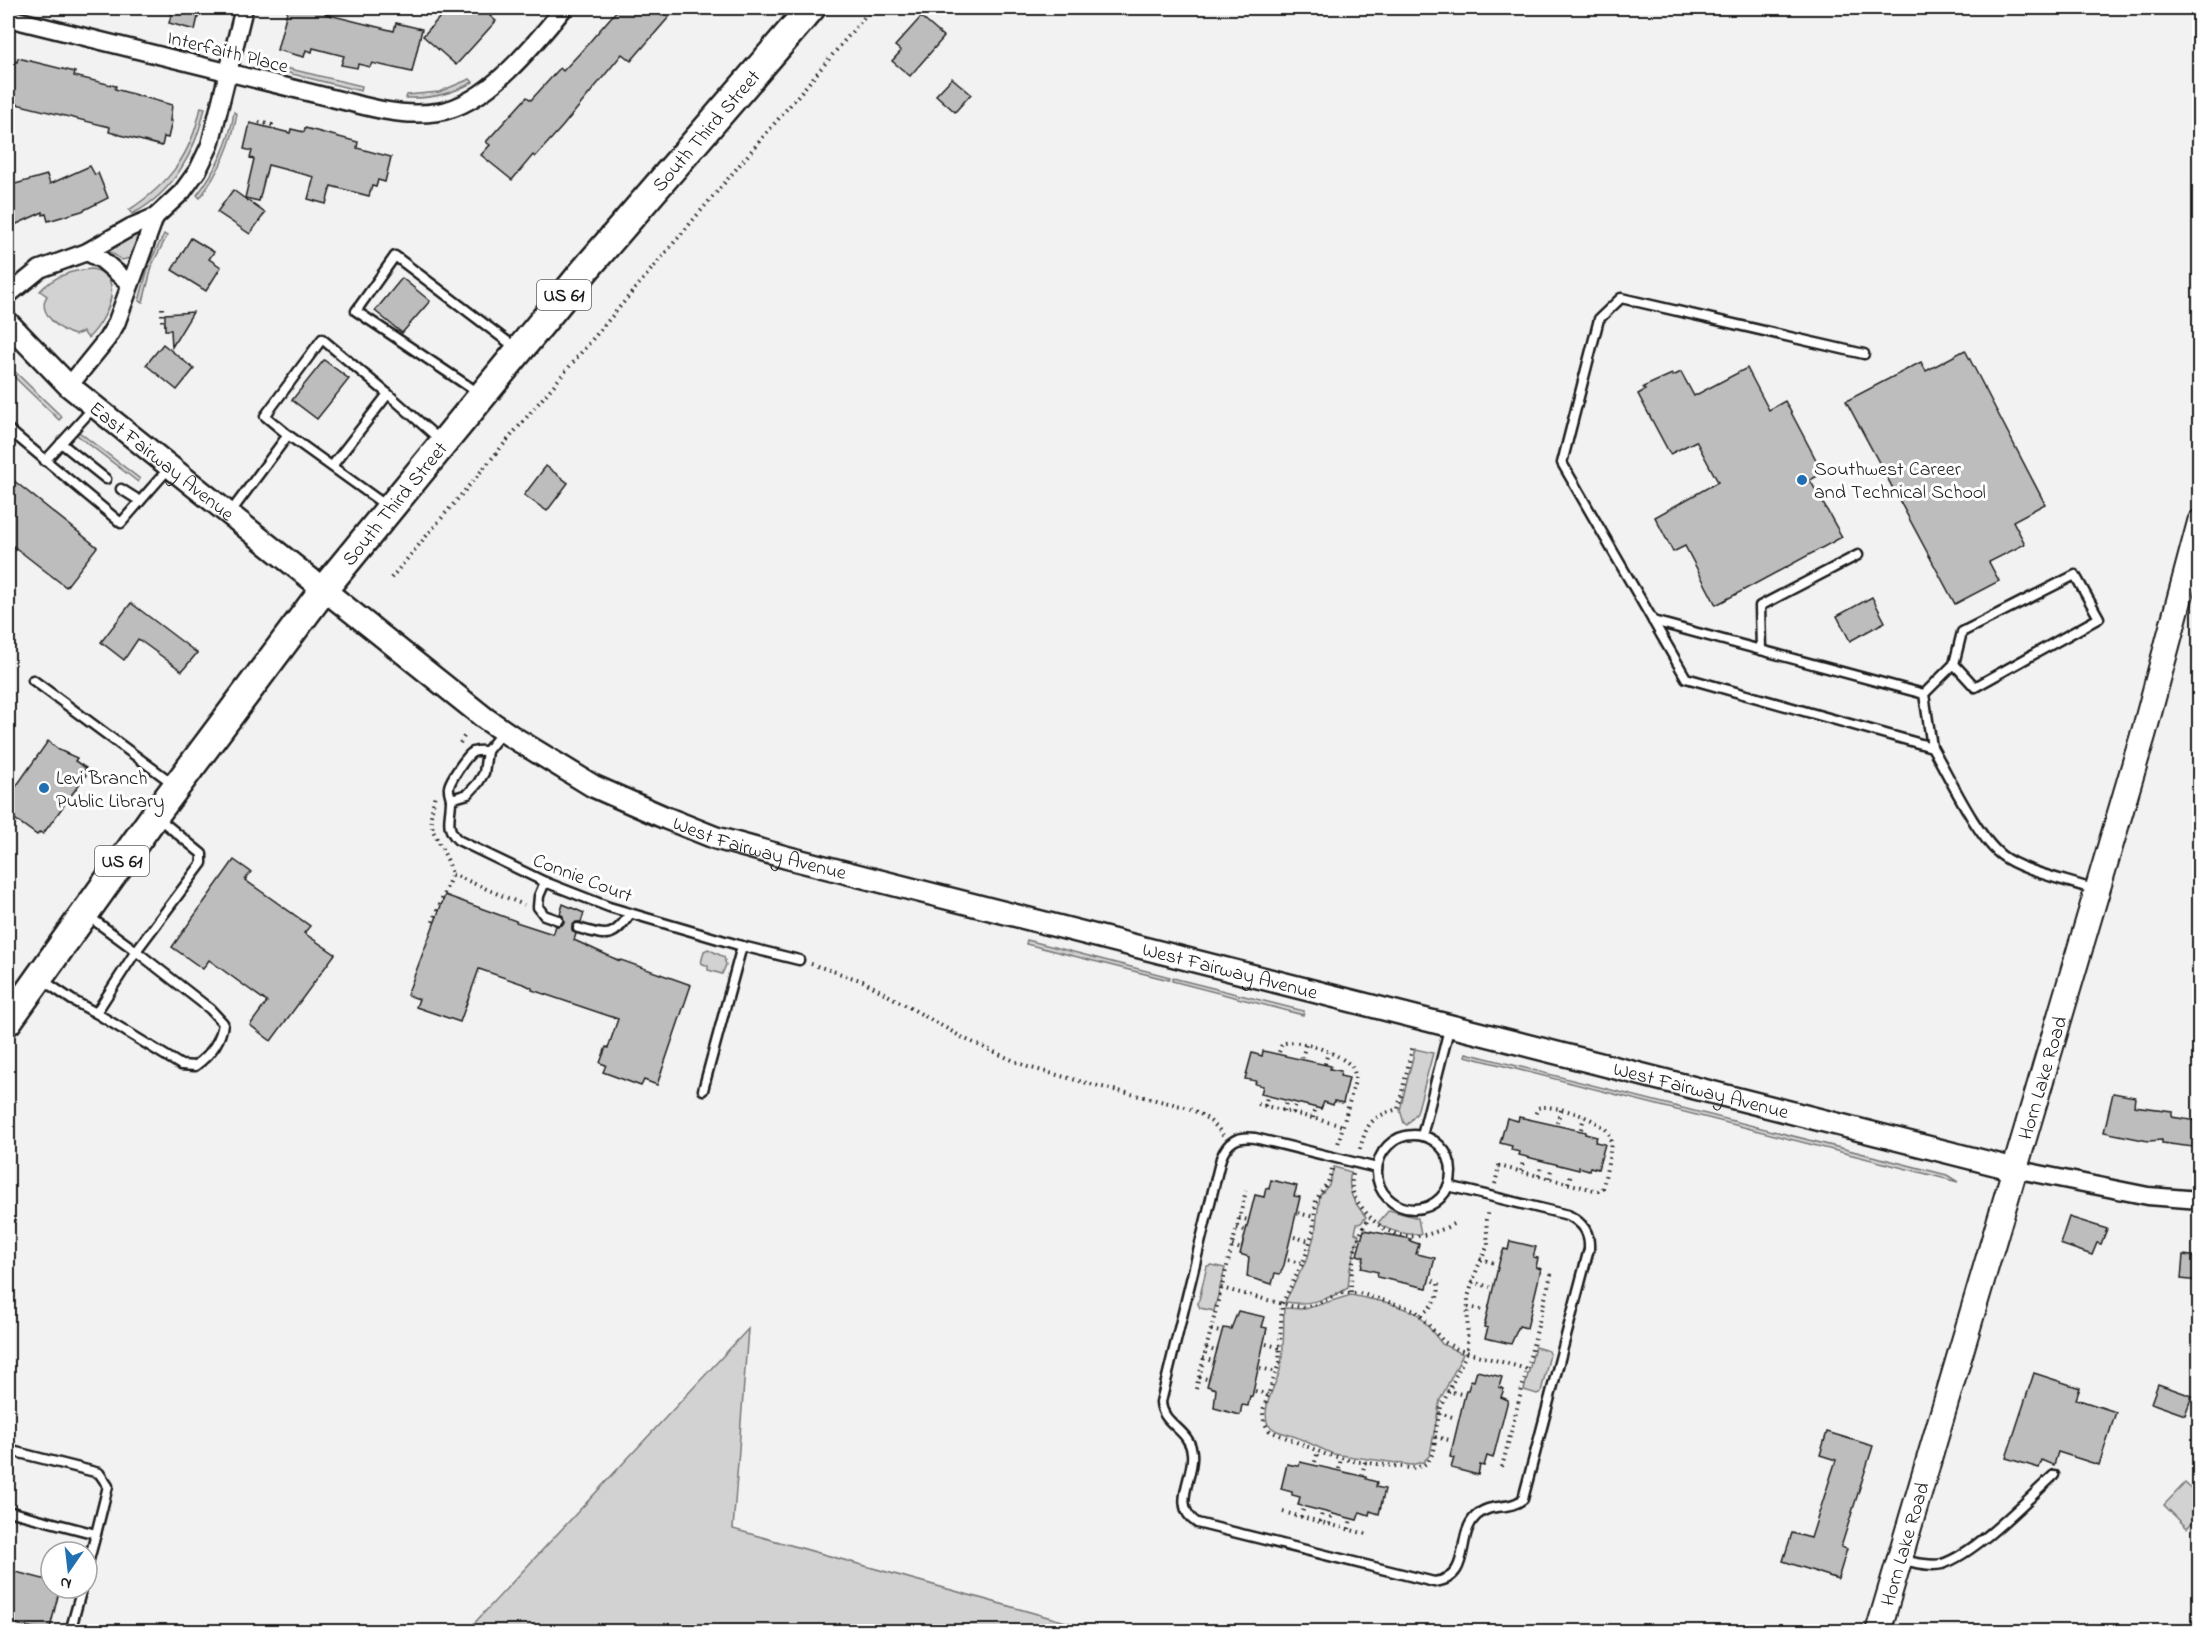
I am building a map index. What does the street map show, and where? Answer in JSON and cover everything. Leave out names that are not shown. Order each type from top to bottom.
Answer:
[{"type":"highway","name":"South Third Street","points":[[8,1021],[154,815],[324,589],[592,261],[811,8]]},
{"type":"main road","name":"Horn Lake Road","points":[[1878,1632],[2144,732],[2199,522]]},
{"type":"street","points":[[8,295],[40,269],[87,252],[131,227],[155,217],[182,192],[205,158],[214,132],[244,8]]},
{"type":"street","name":"Interfaith Place","points":[[8,18],[389,112],[412,114],[440,112],[465,102],[500,80],[564,8]]},
{"type":"street","points":[[69,386],[107,339],[116,324],[155,217]]},
{"type":"street","points":[[87,252],[102,260],[129,284]]},
{"type":"street","name":"East Fairway Avenue","points":[[8,323],[69,386],[324,589]]},
{"type":"street","name":"West Fairway Avenue","points":[[324,589],[503,731],[593,786],[716,838],[1114,942],[2014,1169],[2148,1196],[2199,1200]]},
{"type":"lane","points":[[482,396],[412,351],[356,311],[395,256],[519,350]]},
{"type":"lane","points":[[1864,354],[1621,298],[1599,319],[1562,463],[1686,678],[1932,747]]},
{"type":"lane","points":[[390,508],[265,416],[322,339],[444,443]]},
{"type":"lane","points":[[332,466],[388,393]]},
{"type":"lane","points":[[45,460],[95,406]]},
{"type":"lane","points":[[8,429],[121,523],[170,467]]},
{"type":"lane","points":[[229,513],[288,435]]},
{"type":"lane","points":[[60,443],[106,479]]},
{"type":"lane","points":[[121,489],[140,501]]},
{"type":"lane","points":[[1761,650],[1760,606],[1858,555]]},
{"type":"lane","points":[[1924,694],[1954,664],[1962,632],[2075,575],[2099,618],[1975,687],[1954,664]]},
{"type":"lane","points":[[1653,621],[1924,694]]},
{"type":"lane","points":[[33,680],[177,786]]},
{"type":"lane","points":[[1924,694],[1932,747],[1985,838],[2001,855],[2018,864],[2096,890]]},
{"type":"lane","name":"Connie Court","points":[[451,799],[468,794],[478,783],[484,773],[487,751],[503,731]]},
{"type":"lane","name":"Connie Court","points":[[487,751],[476,751],[470,754],[450,782],[448,790],[451,799],[448,823],[455,837],[464,844],[545,882],[630,914],[799,960]]},
{"type":"lane","points":[[96,1013],[136,951],[202,863],[202,854],[154,815]]},
{"type":"lane","points":[[545,882],[538,907],[544,915],[558,920]]},
{"type":"lane","points":[[39,977],[72,1000],[180,1065],[195,1066],[212,1049],[221,1035],[223,1023],[210,1009],[84,913]]},
{"type":"lane","points":[[578,928],[602,935],[610,934],[619,929],[630,914]]},
{"type":"lane","points":[[703,1090],[742,946]]},
{"type":"lane","points":[[1422,1136],[1450,1025]]},
{"type":"lane","points":[[1406,1136],[1422,1136],[1437,1143],[1447,1156],[1451,1172],[1448,1186],[1440,1197],[1431,1204],[1419,1208],[1407,1208],[1391,1200],[1383,1191],[1378,1180],[1377,1168],[1380,1156],[1391,1143],[1406,1136]]},
{"type":"lane","points":[[1377,1168],[1260,1139],[1244,1137],[1229,1142],[1221,1158],[1161,1402],[1164,1415],[1185,1434],[1192,1452],[1184,1499],[1187,1514],[1197,1523],[1434,1582],[1450,1578],[1456,1572],[1469,1525],[1474,1517],[1492,1507],[1511,1506],[1518,1503],[1526,1493],[1590,1240],[1584,1226],[1568,1215],[1448,1186]]},
{"type":"lane","points":[[8,1450],[99,1473],[108,1486],[94,1540]]},
{"type":"lane","points":[[1899,1560],[1930,1565],[1942,1564],[1957,1556],[1984,1539],[2054,1474]]},
{"type":"lane","points":[[8,1511],[96,1534]]},
{"type":"lane","points":[[70,1632],[79,1600]]},
{"type":"path","points":[[391,578],[872,8]]},
{"type":"path","points":[[259,122],[273,125],[272,129]]},
{"type":"path","points":[[162,308],[162,324],[165,324]]},
{"type":"path","points":[[434,922],[452,874],[527,906],[527,909]]},
{"type":"path","points":[[799,960],[863,981],[965,1039],[1028,1067],[1185,1107],[1200,1113],[1216,1125],[1229,1142]]},
{"type":"path","points":[[1279,1052],[1282,1044],[1287,1041],[1306,1044],[1346,1061],[1355,1073],[1338,1144]]},
{"type":"path","points":[[1302,1058],[1306,1044]]},
{"type":"path","points":[[1360,1149],[1368,1125],[1385,1113],[1398,1109],[1413,1045]]},
{"type":"path","points":[[1326,1064],[1328,1052]]},
{"type":"path","points":[[1265,1106],[1267,1097]]},
{"type":"path","points":[[1284,1111],[1286,1102]]},
{"type":"path","points":[[1258,1104],[1343,1126]]},
{"type":"path","points":[[1293,1113],[1296,1104]]},
{"type":"path","points":[[1495,1184],[1499,1166],[1598,1191],[1603,1188],[1610,1135],[1605,1128],[1584,1117],[1544,1106],[1538,1108],[1534,1117]]},
{"type":"path","points":[[1313,1118],[1315,1110]]},
{"type":"path","points":[[1557,1123],[1561,1110]]},
{"type":"path","points":[[1581,1129],[1584,1117]]},
{"type":"path","points":[[1521,1171],[1523,1161]]},
{"type":"path","points":[[1539,1176],[1541,1167]]},
{"type":"path","points":[[1332,1168],[1329,1180],[1317,1195],[1310,1241],[1303,1263],[1282,1304],[1281,1348],[1277,1372],[1263,1410],[1263,1418],[1270,1431],[1341,1458],[1412,1468],[1422,1466],[1432,1457],[1439,1413],[1447,1390],[1467,1352],[1467,1307],[1472,1282],[1488,1245],[1485,1220],[1489,1208]]},
{"type":"path","points":[[1549,1178],[1551,1170]]},
{"type":"path","points":[[1353,1173],[1352,1191],[1357,1201],[1376,1225],[1387,1231],[1410,1237],[1431,1234],[1455,1222]]},
{"type":"path","points":[[1568,1183],[1571,1174]]},
{"type":"path","points":[[1196,1389],[1246,1191]]},
{"type":"path","points":[[1244,1199],[1252,1201]]},
{"type":"path","points":[[1299,1213],[1314,1217]]},
{"type":"path","points":[[1239,1218],[1248,1220]]},
{"type":"path","points":[[1351,1292],[1351,1278],[1361,1231],[1370,1218]]},
{"type":"path","points":[[1236,1228],[1245,1230]]},
{"type":"path","points":[[1294,1237],[1310,1241]]},
{"type":"path","points":[[1232,1246],[1241,1249]]},
{"type":"path","points":[[1480,1259],[1495,1263]]},
{"type":"path","points":[[1288,1260],[1303,1263]]},
{"type":"path","points":[[1502,1467],[1552,1271]]},
{"type":"path","points":[[1421,1315],[1430,1308],[1439,1294],[1438,1284],[1432,1280]]},
{"type":"path","points":[[1472,1282],[1490,1287]]},
{"type":"path","points":[[1221,1288],[1282,1304],[1303,1307],[1317,1304],[1340,1293],[1351,1292],[1401,1304],[1421,1315],[1444,1342],[1467,1352],[1527,1368]]},
{"type":"path","points":[[1467,1307],[1484,1310]]},
{"type":"path","points":[[1211,1330],[1220,1332]]},
{"type":"path","points":[[1266,1344],[1281,1348]]},
{"type":"path","points":[[1206,1348],[1215,1351]]},
{"type":"path","points":[[1203,1358],[1212,1361]]},
{"type":"path","points":[[1260,1368],[1277,1372]]},
{"type":"path","points":[[1199,1377],[1207,1379]]},
{"type":"path","points":[[1447,1390],[1461,1394]]},
{"type":"path","points":[[1255,1391],[1269,1395]]},
{"type":"path","points":[[1439,1413],[1456,1418]]},
{"type":"path","points":[[1435,1437],[1449,1440]]},
{"type":"path","points":[[1316,1462],[1318,1451]]},
{"type":"path","points":[[1338,1469],[1341,1458]]},
{"type":"path","points":[[1362,1475],[1365,1462]]},
{"type":"path","points":[[1301,1517],[1304,1507]]},
{"type":"path","points":[[1283,1512],[1366,1533]]},
{"type":"path","points":[[1320,1522],[1322,1512]]},
{"type":"path","points":[[1329,1524],[1332,1514]]},
{"type":"path","points":[[1349,1529],[1351,1518]]},
{"type":"shaded area","points":[[269,64],[362,86],[361,91],[268,68]]},
{"type":"shaded area","points":[[470,79],[473,82],[449,93],[424,98],[406,98],[407,95],[439,92]]},
{"type":"shaded area","points":[[201,107],[205,108],[201,124],[181,169],[160,194],[132,214],[129,210],[167,178],[185,154]]},
{"type":"shaded area","points":[[234,112],[237,114],[228,147],[219,168],[200,198],[197,195],[216,166],[226,145]]},
{"type":"shaded area","points":[[136,234],[140,235],[130,258],[122,260],[109,251]]},
{"type":"shaded area","points":[[164,234],[167,236],[153,263],[143,302],[139,301],[149,264]]},
{"type":"shaded area","points":[[92,269],[103,273],[109,281],[111,290],[110,300],[101,322],[88,338],[83,332],[75,335],[57,326],[47,315],[44,302],[47,296],[40,291],[51,281],[63,275]]},
{"type":"shaded area","points":[[8,365],[62,417],[59,420],[8,371]]},
{"type":"shaded area","points":[[79,432],[140,479],[138,482],[77,435]]},
{"type":"shaded area","points":[[1027,940],[1170,977],[1169,980],[1026,944]]},
{"type":"shaded area","points":[[708,949],[724,957],[726,965],[722,974],[708,970],[708,966],[701,963],[704,951]]},
{"type":"shaded area","points":[[1173,978],[1304,1011],[1303,1015],[1172,981]]},
{"type":"shaded area","points":[[1415,1049],[1433,1053],[1417,1113],[1407,1125],[1404,1123],[1400,1110]]},
{"type":"shaded area","points":[[1466,1053],[1947,1175],[1958,1182],[1465,1056]]},
{"type":"shaded area","points":[[1334,1167],[1351,1172],[1350,1191],[1366,1217],[1357,1224],[1355,1233],[1359,1235],[1350,1268],[1348,1288],[1318,1301],[1285,1302],[1308,1257],[1315,1233],[1320,1195],[1329,1185]]},
{"type":"shaded area","points":[[1389,1210],[1418,1218],[1421,1234],[1399,1232],[1378,1223]]},
{"type":"shaded area","points":[[1207,1266],[1225,1268],[1214,1311],[1200,1308],[1198,1304]]},
{"type":"shaded area","points":[[1351,1295],[1389,1303],[1419,1315],[1442,1344],[1463,1354],[1440,1400],[1430,1455],[1423,1462],[1411,1465],[1333,1454],[1277,1431],[1268,1425],[1267,1404],[1282,1362],[1284,1308],[1305,1309]]},
{"type":"shaded area","points":[[748,1329],[733,1529],[1098,1631],[467,1631]]},
{"type":"shaded area","points":[[1535,1347],[1549,1351],[1550,1354],[1541,1392],[1537,1394],[1524,1390]]},
{"type":"shaded area","points":[[2185,1483],[2200,1497],[2199,1515],[2187,1528],[2164,1505]]},
{"type":"building","points":[[173,8],[200,8],[195,30],[169,23]]},
{"type":"building","points":[[288,8],[326,8],[325,14],[394,31],[396,23],[422,29],[412,72],[372,63],[370,67],[358,64],[357,68],[341,65],[344,56],[313,48],[312,52],[306,50],[304,57],[277,50]]},
{"type":"building","points":[[448,8],[498,8],[490,16],[496,21],[456,65],[423,36]]},
{"type":"building","points":[[619,8],[659,8],[669,17],[631,61],[622,54],[562,127],[535,157],[533,155],[512,180],[481,155],[490,145],[486,142],[527,97],[531,100],[560,68],[563,71]]},
{"type":"building","points":[[921,17],[944,37],[910,76],[892,61],[901,51],[895,46]]},
{"type":"building","points":[[18,58],[75,72],[74,76],[116,86],[115,89],[172,105],[170,121],[172,121],[168,138],[164,137],[162,146],[109,132],[110,127],[8,102],[8,60],[17,62]]},
{"type":"building","points":[[952,78],[971,94],[955,112],[936,95]]},
{"type":"building","points":[[250,123],[290,133],[291,129],[304,132],[305,128],[358,142],[357,148],[391,157],[385,182],[378,180],[376,187],[372,186],[369,196],[331,186],[326,204],[308,199],[314,177],[268,165],[259,201],[245,198],[254,159],[250,158],[252,151],[244,149]]},
{"type":"building","points":[[90,166],[95,175],[98,173],[108,198],[82,211],[48,221],[43,212],[8,228],[8,186],[47,175],[50,184]]},
{"type":"building","points":[[233,190],[265,213],[250,234],[217,212]]},
{"type":"building","points":[[191,238],[214,252],[209,259],[221,267],[206,291],[172,270]]},
{"type":"building","points":[[402,278],[430,301],[402,333],[375,311]]},
{"type":"building","points":[[193,312],[172,347],[171,330],[165,330],[165,314]]},
{"type":"building","points":[[163,344],[194,369],[177,390],[146,365]]},
{"type":"building","points":[[1965,350],[2045,504],[2013,521],[2025,544],[1989,562],[1999,581],[1955,604],[1846,401],[1921,362],[1926,371]]},
{"type":"building","points":[[324,360],[349,379],[317,419],[292,400]]},
{"type":"building","points":[[1747,368],[1769,410],[1785,401],[1823,473],[1810,480],[1842,537],[1716,605],[1685,546],[1673,552],[1655,517],[1718,482],[1696,441],[1670,454],[1638,394],[1645,390],[1643,387],[1681,372],[1694,396]]},
{"type":"building","points":[[546,466],[568,483],[547,511],[524,495]]},
{"type":"building","points":[[8,476],[97,547],[66,587],[8,542]]},
{"type":"building","points":[[1872,597],[1885,622],[1850,641],[1837,616]]},
{"type":"building","points":[[131,603],[197,653],[182,671],[138,639],[124,660],[101,642]]},
{"type":"building","name":"Levi Branch Public Library","points":[[48,741],[59,750],[77,758],[75,761],[86,768],[83,772],[86,775],[43,834],[40,832],[37,835],[8,814],[8,798]]},
{"type":"building","points":[[234,860],[251,872],[245,880],[310,926],[304,933],[335,954],[271,1041],[250,1025],[267,1002],[209,960],[203,969],[172,947]]},
{"type":"building","points":[[445,895],[553,934],[556,926],[564,922],[560,914],[563,904],[584,913],[581,922],[576,922],[572,926],[576,934],[574,940],[620,961],[691,985],[657,1085],[644,1080],[641,1086],[603,1072],[606,1065],[600,1063],[618,1019],[532,990],[526,985],[479,969],[460,1022],[416,1007],[419,999],[407,995]]},
{"type":"building","points":[[1263,1051],[1331,1066],[1330,1069],[1341,1071],[1340,1076],[1349,1078],[1343,1103],[1334,1101],[1333,1105],[1324,1102],[1321,1109],[1261,1094],[1263,1086],[1255,1084],[1256,1081],[1245,1079],[1252,1053],[1262,1056]]},
{"type":"building","points":[[2113,1093],[2135,1097],[2134,1106],[2172,1111],[2172,1117],[2197,1121],[2193,1147],[2104,1132]]},
{"type":"building","points":[[1519,1117],[1586,1132],[1585,1134],[1597,1137],[1595,1142],[1605,1144],[1598,1169],[1590,1167],[1589,1170],[1579,1167],[1579,1170],[1519,1155],[1520,1152],[1511,1150],[1512,1146],[1500,1143],[1507,1118],[1518,1121]]},
{"type":"building","points":[[1271,1180],[1297,1186],[1294,1196],[1300,1197],[1284,1265],[1280,1274],[1275,1273],[1272,1284],[1247,1277],[1249,1257],[1240,1254],[1255,1195],[1264,1197]]},
{"type":"building","points":[[2069,1217],[2107,1229],[2101,1244],[2097,1243],[2092,1255],[2060,1244]]},
{"type":"building","points":[[1364,1230],[1411,1239],[1410,1241],[1419,1244],[1416,1254],[1435,1258],[1427,1288],[1377,1277],[1378,1272],[1361,1268],[1364,1257],[1357,1255]]},
{"type":"building","points":[[1510,1241],[1536,1247],[1533,1257],[1538,1258],[1536,1267],[1541,1269],[1527,1328],[1519,1326],[1511,1344],[1485,1338],[1488,1328],[1484,1327],[1500,1259],[1504,1249],[1508,1250]]},
{"type":"building","points":[[2183,1255],[2199,1257],[2199,1281],[2181,1279]]},
{"type":"building","points":[[1238,1311],[1265,1317],[1262,1327],[1267,1328],[1252,1397],[1250,1396],[1248,1406],[1242,1405],[1240,1415],[1214,1408],[1216,1389],[1207,1386],[1223,1328],[1231,1329]]},
{"type":"building","points":[[1477,1371],[1502,1377],[1499,1387],[1504,1389],[1501,1397],[1508,1400],[1493,1458],[1487,1456],[1484,1466],[1480,1465],[1478,1475],[1451,1468],[1454,1458],[1450,1457],[1466,1390],[1471,1380],[1474,1381]]},
{"type":"building","points":[[2034,1373],[2080,1388],[2076,1399],[2116,1412],[2099,1465],[2058,1452],[2054,1465],[2042,1460],[2039,1468],[2006,1458]]},
{"type":"building","points":[[2158,1384],[2192,1396],[2185,1415],[2151,1403]]},
{"type":"building","points":[[1827,1432],[1873,1446],[1841,1547],[1847,1549],[1838,1579],[1783,1561],[1792,1533],[1811,1538],[1836,1460],[1820,1455]]},
{"type":"building","points":[[1300,1462],[1366,1477],[1366,1479],[1377,1482],[1376,1487],[1385,1489],[1379,1514],[1370,1511],[1369,1515],[1360,1512],[1357,1520],[1298,1505],[1300,1497],[1281,1489],[1287,1464],[1299,1466]]},
{"type":"building","points":[[8,1570],[39,1578],[39,1600],[57,1600],[49,1632],[8,1622]]},
{"type":"place","name":"Southwest Career and Technical School","points":[[1802,480]]},
{"type":"place","name":"Levi Branch Public Library","points":[[44,788]]}]
